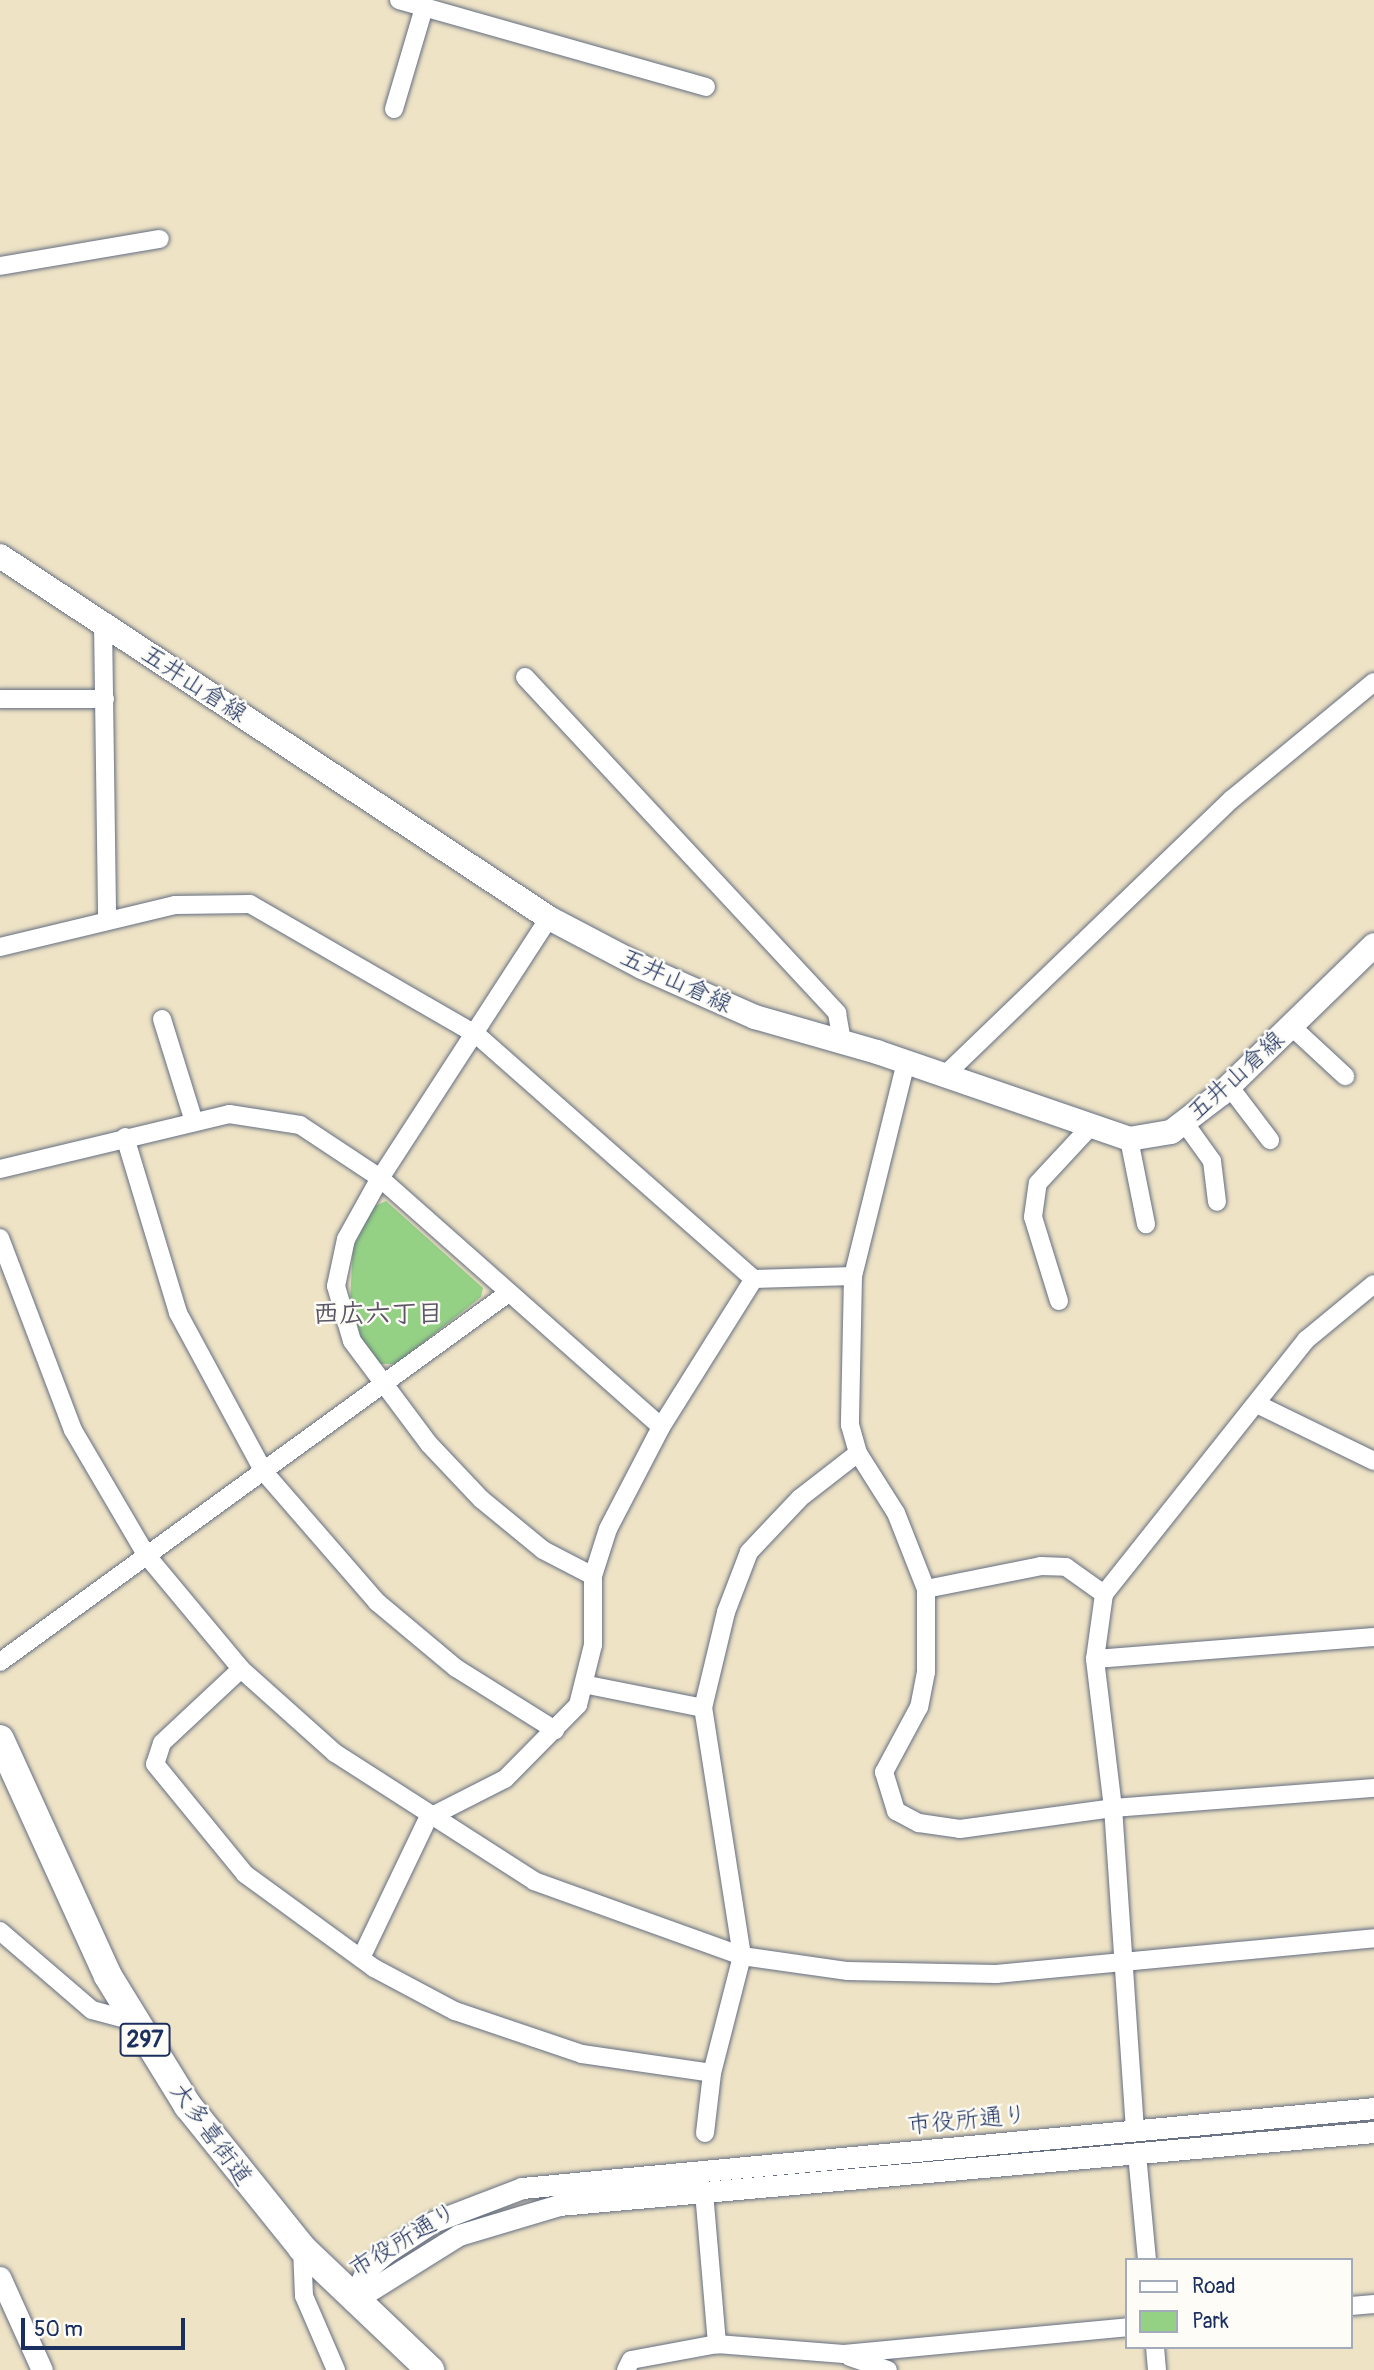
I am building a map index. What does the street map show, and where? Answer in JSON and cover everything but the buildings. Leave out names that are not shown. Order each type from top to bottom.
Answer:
[{"type":"highway","name":"大多喜街道","points":[[0,1740],[133,2021],[238,2174],[302,2248],[353,2301],[430,2370]]},
{"type":"main road","name":"五井山倉線","points":[[0,556],[550,918],[755,1017],[842,1041],[1129,1139],[1171,1132],[1230,1086],[1374,945]]},
{"type":"street","points":[[399,0],[706,86]]},
{"type":"street","points":[[394,109],[424,8]]},
{"type":"street","points":[[0,266],[160,239]]},
{"type":"street","points":[[103,623],[107,917]]},
{"type":"street","points":[[525,677],[837,1013],[842,1041]]},
{"type":"street","points":[[945,1075],[1232,799],[1374,682]]},
{"type":"street","points":[[0,699],[104,699]]},
{"type":"street","points":[[0,947],[107,917],[216,901],[250,904],[477,1035],[754,1279],[853,1276]]},
{"type":"street","points":[[550,918],[477,1035],[380,1178],[346,1238],[336,1286],[352,1341],[382,1385],[481,1499],[543,1550],[593,1576]]},
{"type":"street","points":[[162,1019],[194,1122]]},
{"type":"street","points":[[1291,1026],[1345,1076]]},
{"type":"street","points":[[906,1062],[853,1276],[850,1425],[858,1453],[896,1513],[926,1589],[926,1672],[919,1707],[884,1772],[896,1811],[919,1823],[960,1829],[1112,1808],[1374,1788]]},
{"type":"street","points":[[1230,1086],[1270,1140]]},
{"type":"street","points":[[0,1169],[229,1114],[300,1125],[380,1178],[507,1294],[661,1427]]},
{"type":"street","points":[[1184,1122],[1212,1161],[1217,1202]]},
{"type":"street","points":[[1059,1301],[1033,1217],[1038,1183],[1091,1126]]},
{"type":"street","points":[[125,1137],[178,1313],[264,1472],[377,1602],[456,1668],[555,1730]]},
{"type":"street","points":[[1129,1139],[1146,1224]]},
{"type":"street","points":[[0,1238],[73,1430],[148,1556],[241,1669],[335,1754],[428,1818],[534,1881],[741,1956],[848,1971],[982,1974],[1125,1963],[1374,1938]]},
{"type":"street","points":[[361,1958],[428,1818],[505,1779],[555,1730],[588,1685],[593,1576],[629,1482],[754,1279]]},
{"type":"street","points":[[1135,2130],[1112,1808],[1095,1660],[1104,1594],[1306,1340],[1374,1284]]},
{"type":"street","points":[[0,1662],[507,1294]]},
{"type":"street","points":[[1257,1404],[1374,1461]]},
{"type":"street","points":[[705,2133],[712,2073],[741,1956],[703,1708],[748,1552],[800,1498],[858,1453]]},
{"type":"street","points":[[926,1589],[1041,1566],[1066,1567],[1104,1594]]},
{"type":"street","points":[[1095,1660],[1374,1637]]},
{"type":"street","points":[[241,1669],[162,1743],[155,1764],[245,1874],[361,1958],[454,2011],[582,2054],[712,2073]]},
{"type":"street","points":[[588,1685],[703,1708]]},
{"type":"street","points":[[0,1930],[92,2010],[133,2021]]},
{"type":"street","name":"市役所通り","points":[[353,2301],[366,2270],[387,2252],[442,2218],[523,2188],[1374,2108]]},
{"type":"street","name":"市役所通り","points":[[353,2301],[451,2239],[497,2220],[559,2205],[1374,2132]]},
{"type":"street","points":[[1137,2154],[1147,2258]]},
{"type":"street","points":[[704,2192],[717,2344]]},
{"type":"street","points":[[302,2248],[304,2296],[336,2370]]},
{"type":"street","points":[[0,2277],[41,2370]]},
{"type":"street","points":[[1353,2306],[1374,2304]]},
{"type":"street","points":[[626,2370],[631,2360],[717,2344],[844,2354],[1126,2327]]},
{"type":"street","points":[[1155,2349],[1157,2370]]},
{"type":"street","points":[[844,2354],[888,2370]]},
{"type":"green space","points":[[386,1201],[483,1288],[481,1297],[396,1364],[380,1364],[363,1344],[350,1301],[353,1248],[373,1207]]},
{"type":"district","name":"西広六丁目","points":[[378,1315]]}]
